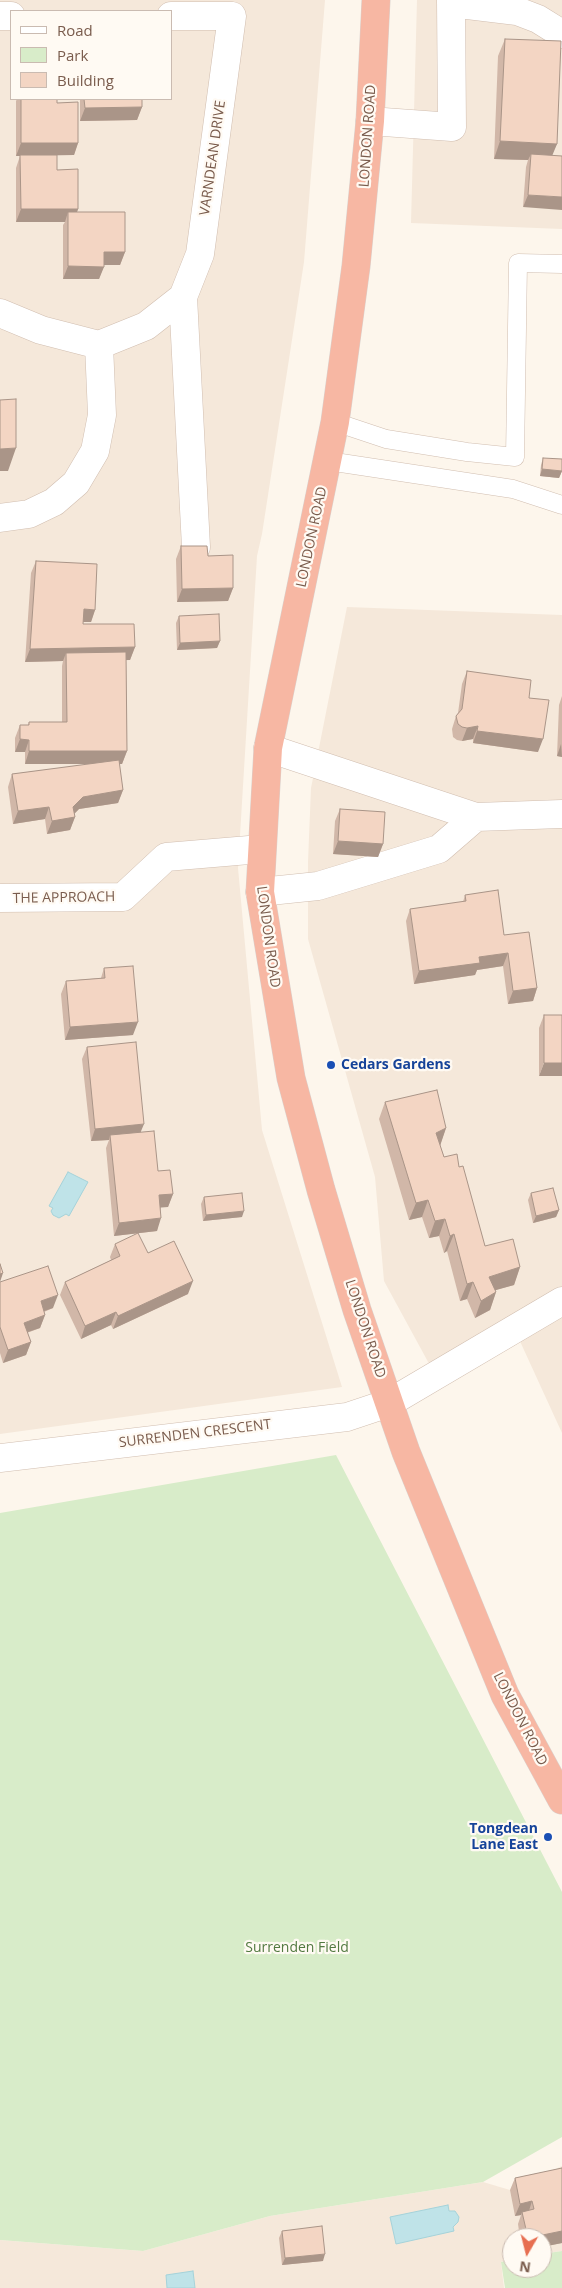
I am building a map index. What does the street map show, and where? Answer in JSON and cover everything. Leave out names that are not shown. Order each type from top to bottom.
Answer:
[{"type":"highway","name":"LONDON ROAD","points":[[376,0],[370,121],[356,266],[328,461],[268,748],[260,892],[291,1078],[324,1200],[357,1310],[406,1452],[505,1695],[562,1800]]},
{"type":"street","points":[[370,121],[452,127],[451,2],[517,11],[538,19],[562,34]]},
{"type":"street","name":"VARNDEAN DRIVE","points":[[172,16],[232,16],[200,254],[183,297],[196,547]]},
{"type":"street","points":[[0,313],[41,330],[99,345],[146,326],[183,297]]},
{"type":"street","points":[[0,518],[29,514],[54,502],[76,482],[95,451],[102,415],[99,345]]},
{"type":"street","points":[[268,748],[440,807],[476,817],[562,814]]},
{"type":"street","points":[[260,892],[318,886],[438,849],[476,817]]},
{"type":"street","name":"THE APPROACH","points":[[0,898],[123,897],[166,857],[261,849]]},
{"type":"street","name":"SURRENDEN CRESCENT","points":[[0,1458],[316,1420],[347,1418],[389,1403],[562,1301]]},
{"type":"lane","points":[[335,422],[386,439],[515,458],[518,263],[562,264]]},
{"type":"lane","points":[[328,461],[513,489],[562,505]]},
{"type":"shaded area","points":[[0,0],[325,0],[304,262],[257,556],[238,868],[262,1130],[342,1387],[0,1434]]},
{"type":"shaded area","points":[[417,0],[562,0],[562,229],[411,223]]},
{"type":"shaded area","points":[[347,607],[562,615],[562,1433],[513,1326],[433,1371],[384,1281],[375,1177],[308,939],[308,862],[311,788]]},
{"type":"shaded area","points":[[562,2166],[562,2251],[552,2252],[552,2228],[502,2228],[501,2262],[504,2288],[0,2288],[0,2240],[143,2251],[270,2216],[483,2182],[510,2190]]},
{"type":"green space","name":"Surrenden Field","points":[[336,1455],[562,1892],[562,2137],[483,2182],[270,2216],[143,2251],[0,2240],[0,1513]]},
{"type":"green space","points":[[562,2251],[562,2288],[505,2288],[503,2278],[552,2278],[552,2252]]},
{"type":"water","points":[[68,1172],[88,1182],[69,1216],[66,1214],[59,1218],[53,1215],[51,1211],[53,1208],[49,1206]]},
{"type":"water","points":[[448,2205],[449,2211],[455,2211],[459,2217],[458,2222],[453,2227],[454,2231],[396,2244],[390,2217]]},
{"type":"water","points":[[193,2271],[195,2288],[167,2288],[166,2275]]},
{"type":"building","points":[[505,39],[561,41],[557,144],[500,141]]},
{"type":"building","points":[[21,100],[57,100],[57,103],[78,102],[78,143],[21,143]]},
{"type":"building","points":[[84,100],[142,100],[142,107],[85,108]]},
{"type":"building","points":[[531,154],[562,156],[562,197],[528,195]]},
{"type":"building","points":[[20,155],[57,155],[57,170],[78,169],[78,209],[21,209]]},
{"type":"building","points":[[68,212],[125,212],[125,252],[104,252],[104,267],[68,266]]},
{"type":"building","points":[[16,399],[16,448],[0,449],[0,400]]},
{"type":"building","points":[[543,458],[562,459],[562,471],[542,469]]},
{"type":"building","points":[[181,546],[207,546],[208,556],[233,555],[233,588],[182,589]]},
{"type":"building","points":[[36,561],[97,564],[95,610],[84,609],[83,624],[134,624],[135,647],[30,649]]},
{"type":"building","points":[[219,614],[220,641],[180,643],[179,616]]},
{"type":"building","points":[[126,652],[127,751],[29,751],[29,740],[20,739],[20,725],[29,725],[29,722],[67,722],[66,653]]},
{"type":"building","points":[[467,671],[531,680],[529,698],[549,700],[543,739],[477,731],[478,726],[467,728],[458,724],[456,716],[462,709]]},
{"type":"building","points":[[119,760],[123,790],[83,797],[73,807],[75,817],[52,821],[49,807],[18,811],[12,774]]},
{"type":"building","points":[[340,809],[385,812],[383,844],[338,841]]},
{"type":"building","points":[[498,890],[504,935],[529,932],[537,988],[513,991],[508,953],[479,957],[480,963],[419,971],[410,909],[466,901],[465,895]]},
{"type":"building","points":[[133,966],[138,1022],[70,1027],[66,981],[105,978],[104,968]]},
{"type":"building","points":[[544,1015],[562,1015],[562,1063],[544,1063]]},
{"type":"building","points":[[136,1042],[144,1124],[95,1129],[87,1047]]},
{"type":"building","points":[[437,1090],[446,1128],[436,1133],[444,1157],[457,1154],[459,1167],[463,1166],[485,1246],[513,1239],[520,1267],[489,1277],[496,1292],[481,1301],[473,1282],[467,1284],[454,1234],[450,1236],[445,1219],[435,1221],[428,1200],[416,1203],[385,1102]]},
{"type":"building","points":[[154,1131],[158,1171],[170,1170],[173,1194],[159,1195],[161,1218],[119,1223],[110,1135]]},
{"type":"building","points":[[553,1188],[559,1210],[536,1216],[531,1193]]},
{"type":"building","points":[[242,1193],[244,1211],[206,1215],[204,1197]]},
{"type":"building","points":[[138,1233],[148,1253],[174,1241],[193,1281],[118,1316],[116,1312],[85,1326],[65,1282],[120,1256],[115,1244]]},
{"type":"building","points":[[48,1266],[58,1295],[41,1301],[45,1315],[24,1323],[31,1342],[8,1350],[0,1327],[0,1282]]},
{"type":"building","points":[[562,2168],[562,2231],[552,2233],[552,2228],[526,2228],[522,2212],[534,2209],[532,2201],[520,2204],[515,2178]]},
{"type":"building","points":[[322,2226],[325,2254],[285,2258],[282,2231]]},
{"type":"place","name":"Cedars Gardens","points":[[331,1065]]},
{"type":"place","name":"Tongdean Lane East","points":[[548,1837]]}]
